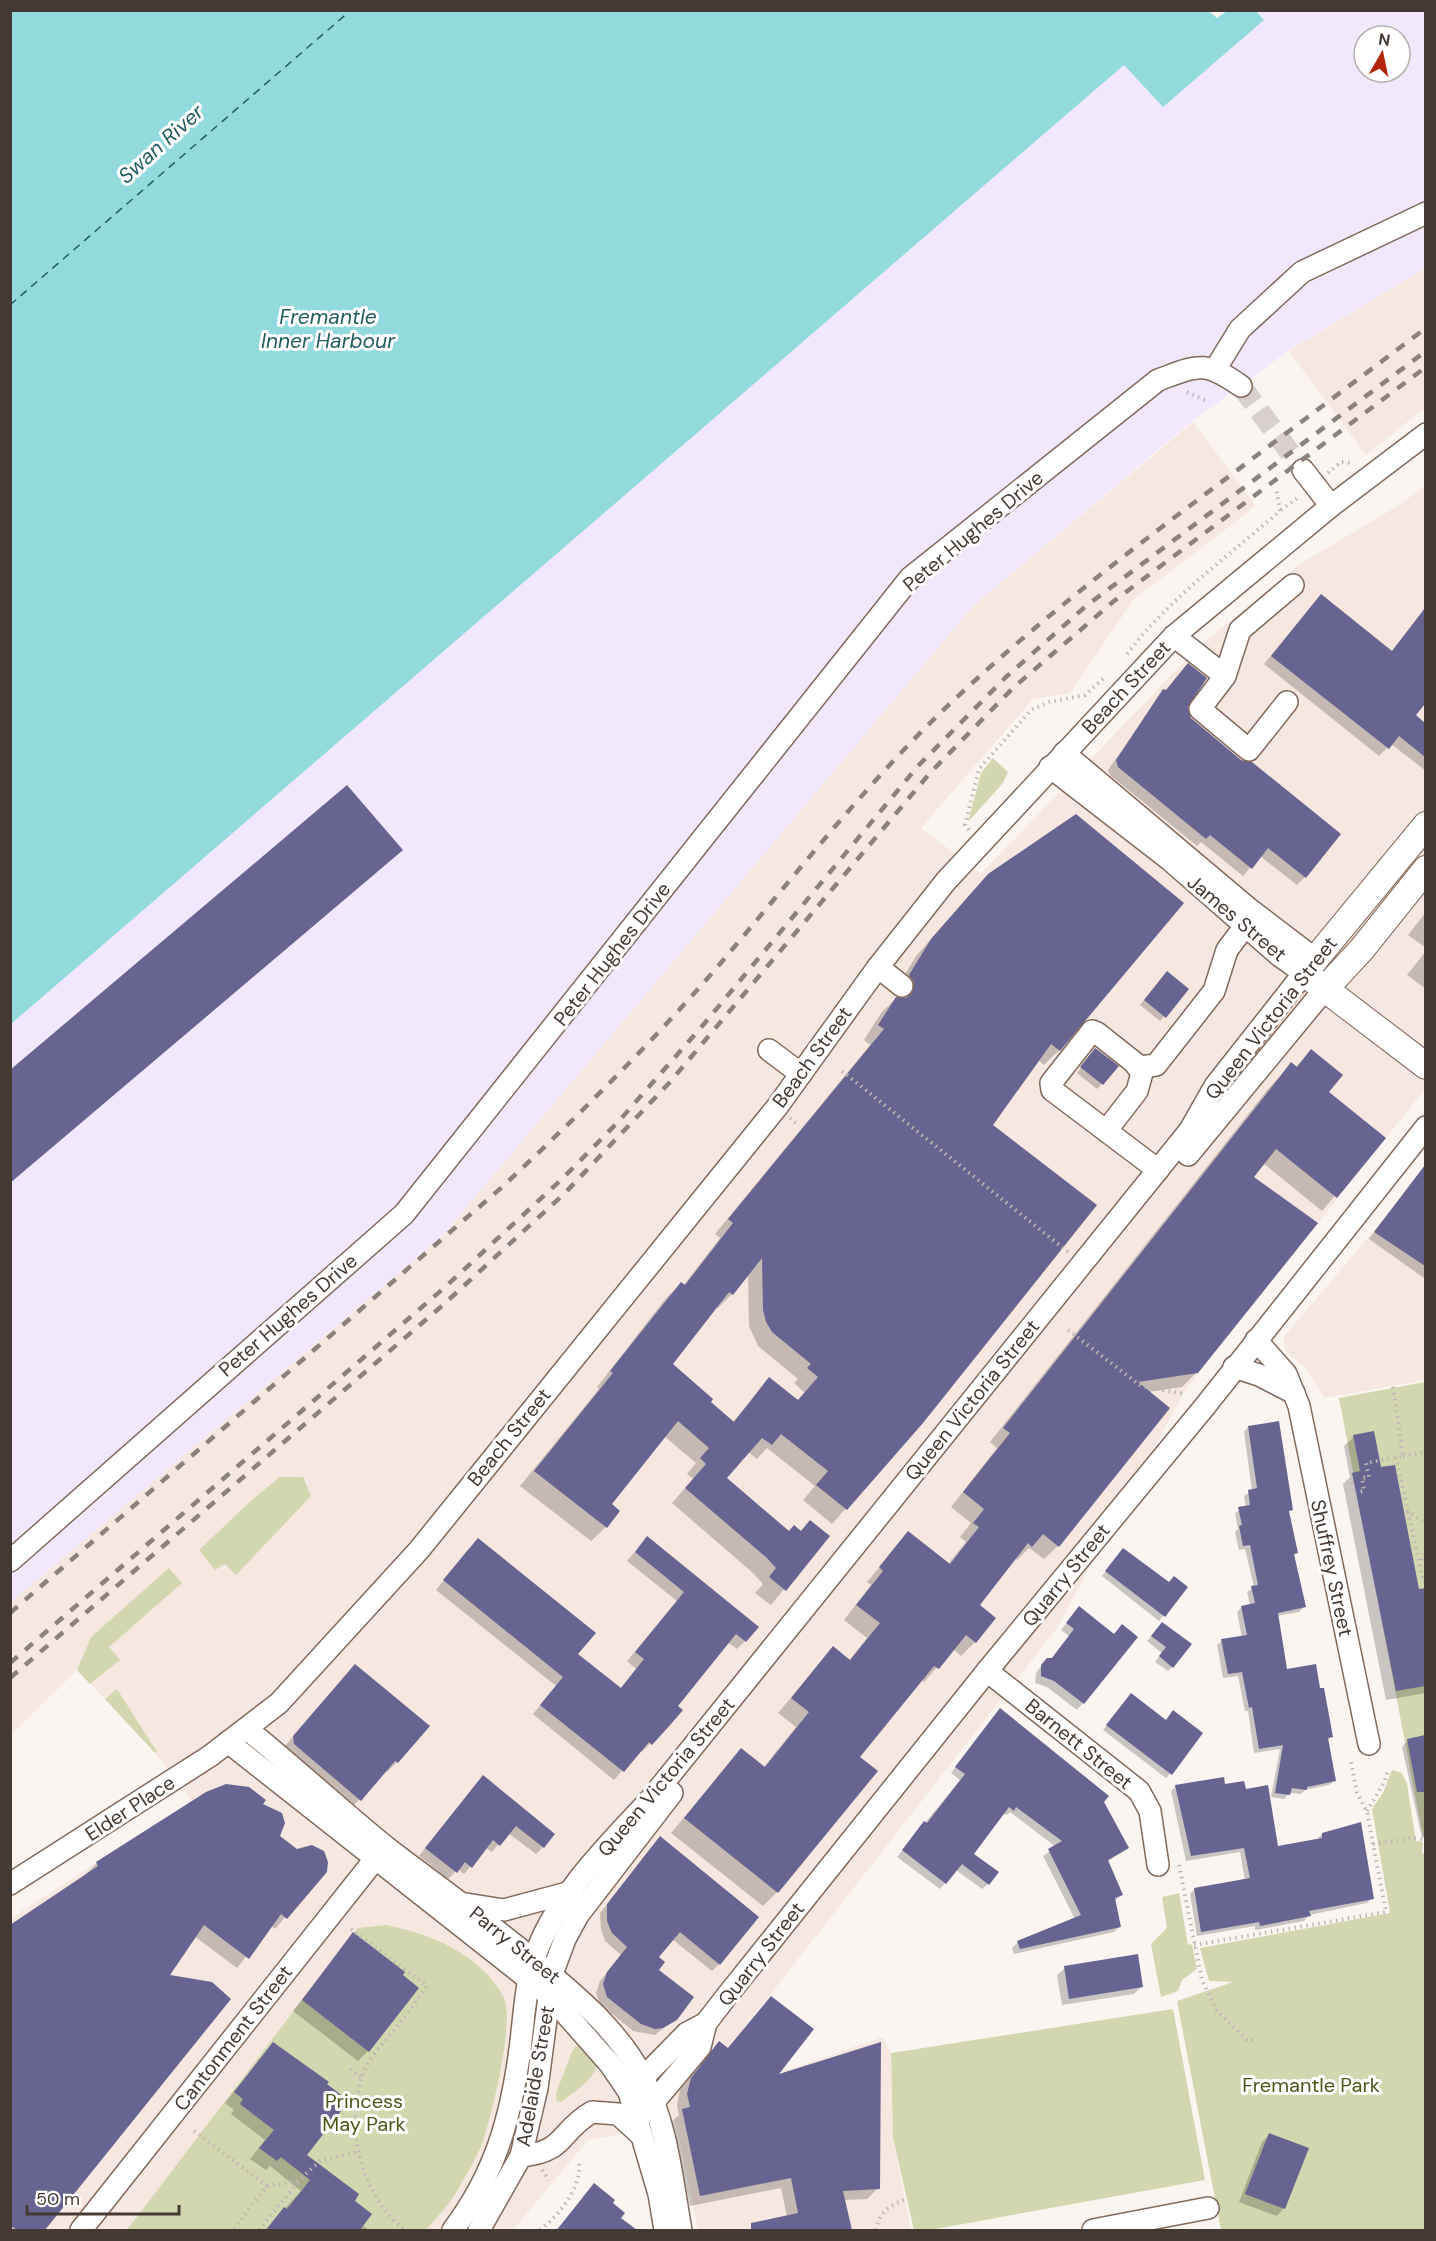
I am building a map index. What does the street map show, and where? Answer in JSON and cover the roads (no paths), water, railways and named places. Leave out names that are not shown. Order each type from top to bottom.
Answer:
[{"type":"main road","name":"Queen Victoria Street","points":[[1310,966],[1425,825]]},
{"type":"main road","name":"Queen Victoria Street","points":[[1331,982],[1362,949],[1425,869]]},
{"type":"main road","name":"James Street","points":[[1310,966],[1425,1043]]},
{"type":"main road","name":"James Street","points":[[1331,982],[1425,1066]]},
{"type":"street","points":[[1241,386],[1216,368],[1240,329],[1302,272],[1425,213]]},
{"type":"street","name":"Peter Hughes Drive","points":[[10,1561],[404,1214],[910,578],[1158,380],[1194,367],[1216,368]]},
{"type":"street","name":"Beach Street","points":[[247,1729],[279,1703],[419,1550],[777,1107],[878,967],[946,882],[1174,636],[1331,506],[1425,434]]},
{"type":"street","points":[[1303,470],[1331,506]]},
{"type":"street","points":[[1287,702],[1249,750],[1200,710],[1225,676],[1240,630],[1293,585]]},
{"type":"street","points":[[1174,636],[1225,676]]},
{"type":"street","name":"James Street","points":[[1057,760],[1245,926],[1310,966]]},
{"type":"street","name":"James Street","points":[[1057,760],[1248,908],[1310,966]]},
{"type":"street","points":[[1106,1131],[1137,1090],[1146,1065],[1214,991],[1227,950],[1245,926]]},
{"type":"street","name":"Queen Victoria Street","points":[[532,1970],[545,1931],[571,1892],[649,1801],[1190,1130],[1215,1086],[1310,966]]},
{"type":"street","points":[[878,967],[902,986]]},
{"type":"street","name":"Queen Victoria Street","points":[[550,1996],[552,1974],[565,1939],[578,1915],[644,1832],[681,1780],[1303,1012],[1331,982]]},
{"type":"street","points":[[1146,1065],[1092,1031],[1052,1080],[1052,1090],[1158,1170]]},
{"type":"street","points":[[769,1050],[801,1074]]},
{"type":"street","name":"Quarry Street","points":[[636,2085],[687,2033],[706,2023],[1425,1127]]},
{"type":"street","name":"Shuffrey Street","points":[[1256,1340],[1286,1374],[1299,1406],[1369,1744]]},
{"type":"street","points":[[1234,1367],[1259,1375],[1294,1393]]},
{"type":"street","name":"Barnett Street","points":[[987,1671],[1139,1791],[1150,1811],[1169,1865]]},
{"type":"street","name":"Parry Street","points":[[247,1729],[381,1853],[463,1904],[532,1970],[550,1996],[610,2064],[636,2085],[653,2103],[666,2145],[681,2230]]},
{"type":"street","name":"Elder Place","points":[[11,1883],[156,1792],[247,1729]]},
{"type":"street","name":"Parry Street","points":[[228,1742],[381,1853],[532,1970],[552,1974],[592,2010],[623,2045],[636,2085],[640,2127],[659,2194],[665,2230]]},
{"type":"street","name":"Cantonment Street","points":[[81,2230],[381,1853]]},
{"type":"street","points":[[463,1904],[504,1910],[571,1892]]},
{"type":"street","name":"Adelaide Street","points":[[453,2230],[480,2189],[499,2148],[511,2111],[532,1970]]},
{"type":"street","name":"Adelaide Street","points":[[479,2230],[521,2156],[537,2088],[550,1996]]},
{"type":"street","name":"Quarry Street","points":[[640,2127],[653,2103],[700,2047],[706,2023]]},
{"type":"street","name":"Adelaide Street","points":[[521,2156],[541,2154],[555,2147],[569,2130],[592,2112],[618,2115],[640,2127]]},
{"type":"street","points":[[1093,2230],[1208,2208]]},
{"type":"water","name":"Fremantle Inner Harbour","points":[[11,11],[1209,11],[1217,18],[1227,11],[1256,11],[1264,20],[1163,107],[1124,65],[11,1024]]},
{"type":"tunnel","points":[[1241,386],[1303,470]]},
{"type":"railway","points":[[10,1613],[501,1188],[558,1134],[613,1080],[693,994],[900,754],[986,670],[1046,618],[1140,544],[1426,328]]},
{"type":"railway","points":[[10,1663],[444,1288],[562,1179],[619,1121],[704,1024],[918,766],[1006,677],[1086,606],[1426,351]]},
{"type":"railway","points":[[10,1678],[443,1305],[565,1193],[670,1082],[930,773],[1013,688],[1114,601],[1426,367]]},
{"type":"water label","name":"Swan River","points":[[161,144]]},
{"type":"park label","name":"Fremantle Park","points":[[1311,2085]]},
{"type":"park label","name":"Princess May Park","points":[[364,2112]]}]
